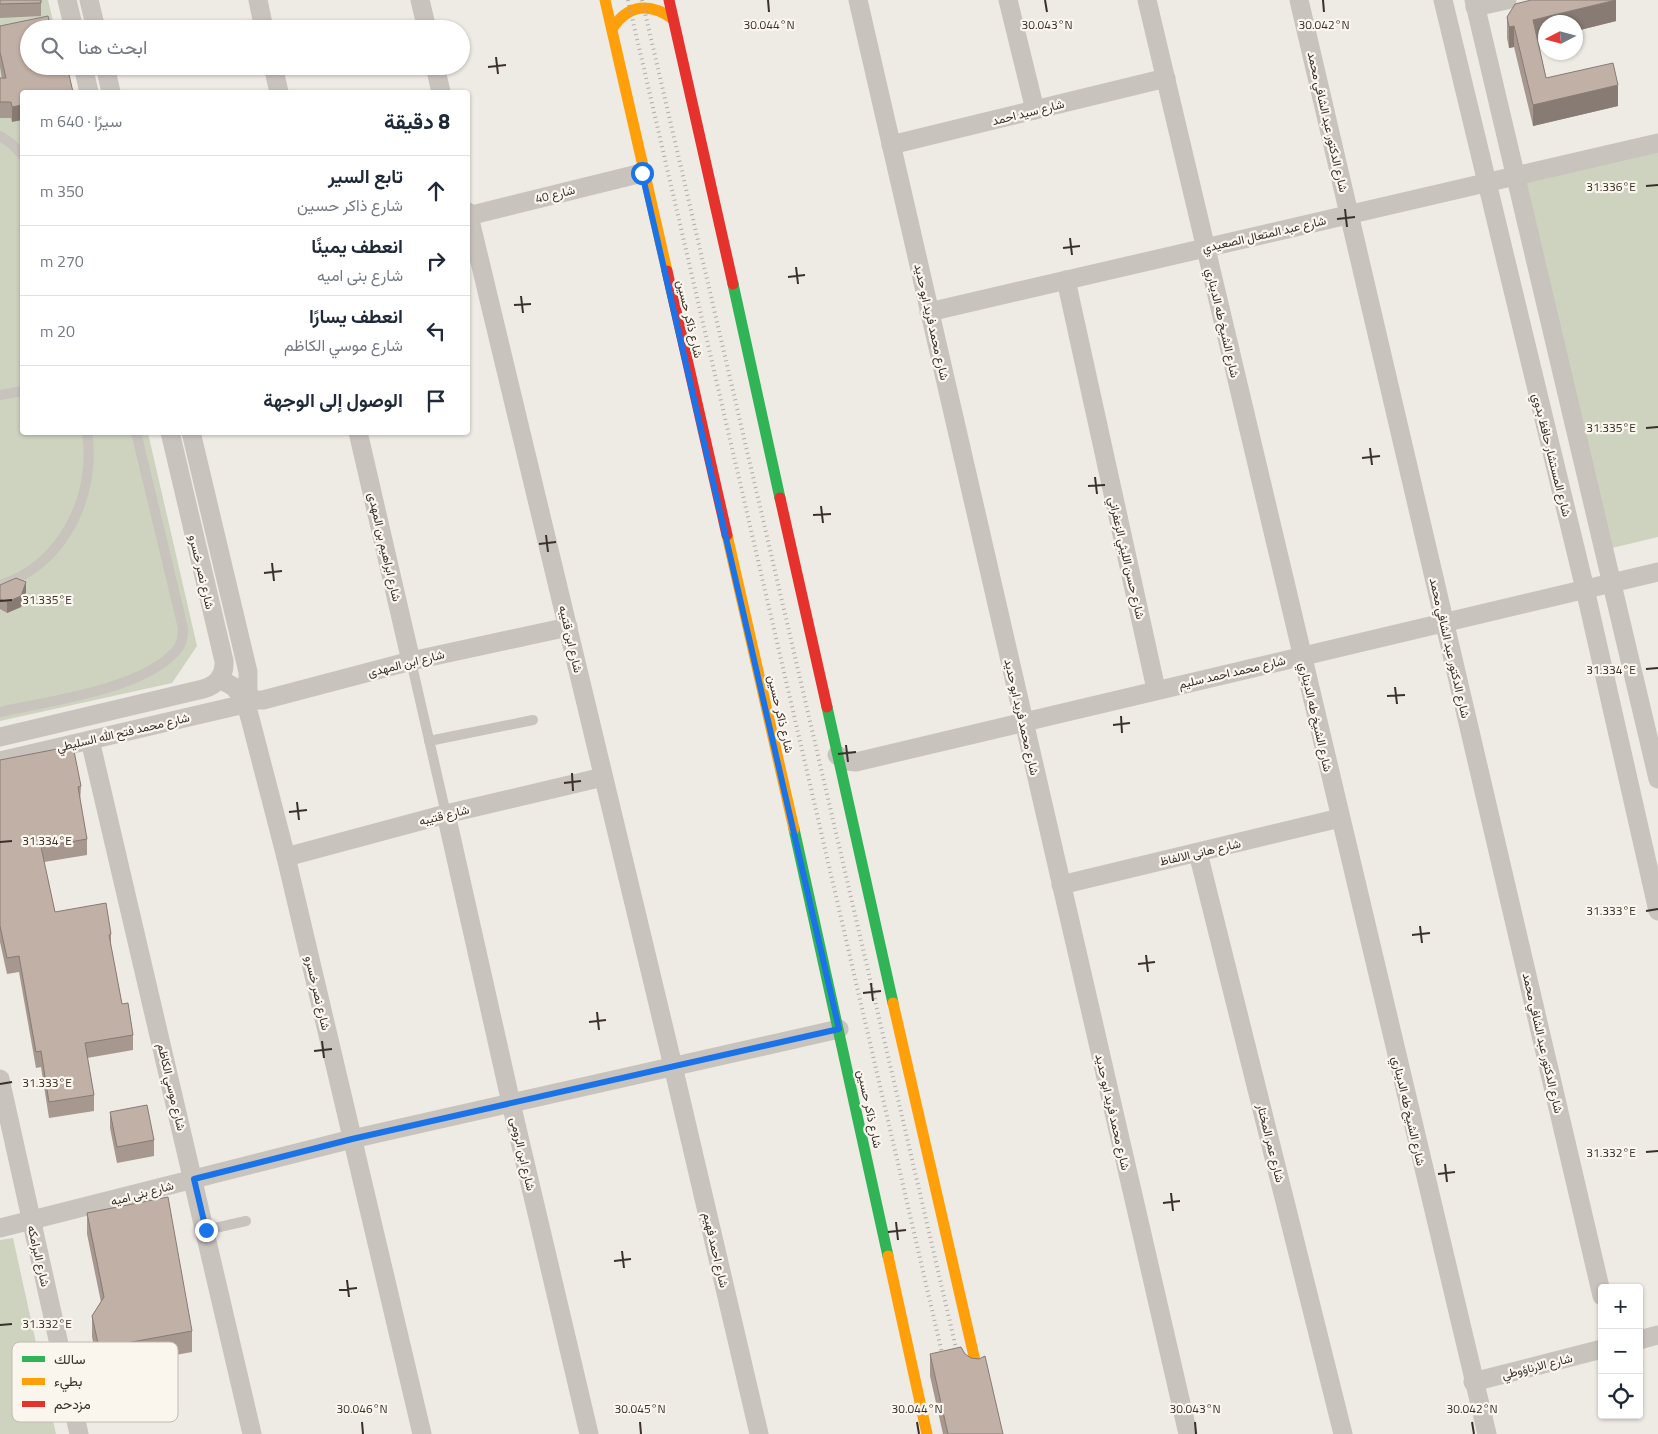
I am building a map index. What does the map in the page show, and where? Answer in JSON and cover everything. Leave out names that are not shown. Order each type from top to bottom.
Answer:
[{"type":"main road","name":"شارع ذاكر حسين","points":[[605,0],[642,173],[839,1029],[927,1434]]},
{"type":"main road","points":[[668,0],[976,1365]]},
{"type":"main road","points":[[612,28],[621,15],[628,10],[644,5],[660,8],[673,19]]},
{"type":"street","points":[[67,0],[72,20]]},
{"type":"street","points":[[89,0],[94,20]]},
{"type":"street","points":[[258,0],[262,20]]},
{"type":"street","points":[[420,0],[424,20]]},
{"type":"street","name":"شارع محمد فريد ابو حديد","points":[[858,0],[1188,1434]]},
{"type":"street","points":[[1008,0],[1035,110]]},
{"type":"street","name":"شارع الشيخ طه الديناري","points":[[1147,0],[1473,1382],[1487,1434]]},
{"type":"street","name":"شارع الدكتور عبد الشافي محمد","points":[[1299,0],[1599,1284]]},
{"type":"street","name":"شارع المستشار حافظ بدوي","points":[[1443,0],[1585,589],[1658,911]]},
{"type":"street","points":[[1507,0],[1475,4],[1612,583],[1654,744],[1658,779]]},
{"type":"street","points":[[85,75],[89,90]]},
{"type":"street","points":[[106,75],[110,90]]},
{"type":"street","points":[[275,75],[279,90]]},
{"type":"street","points":[[437,75],[441,90]]},
{"type":"street","name":"شارع سيد احمد","points":[[891,146],[1166,78]]},
{"type":"street","name":"شارع عبد المتعال الصعيدي","points":[[929,312],[1658,143]]},
{"type":"street","name":"شارع 40","points":[[470,214],[642,173]]},
{"type":"street","name":"شارع ابن قتيبه","points":[[470,222],[673,1066]]},
{"type":"street","name":"شارع حسن الليثي الزعفراني","points":[[1066,280],[1156,689]]},
{"type":"street","name":"شارع نصر خسرو","points":[[171,435],[222,670]]},
{"type":"street","name":"شارع نصر خسرو","points":[[192,435],[254,700],[256,710],[251,722],[286,857],[422,1434]]},
{"type":"street","name":"شارع ابراهيم بن المهدى","points":[[359,435],[411,661]]},
{"type":"street","name":"شارع محمد احمد سليم","points":[[838,755],[846,761],[856,762],[1023,720],[1658,572]]},
{"type":"street","name":"شارع ابن المهدى","points":[[254,700],[411,661],[568,627]]},
{"type":"street","name":"شارع محمد فتح الله السليطي","points":[[0,736],[203,689],[222,670],[244,658]]},
{"type":"street","points":[[222,670],[234,688],[254,700]]},
{"type":"street","name":"شارع محمد فتح الله السليطي","points":[[0,761],[236,706],[254,700]]},
{"type":"street","name":"شارع موسي الكاظم","points":[[90,740],[206,1230],[252,1434]]},
{"type":"street","points":[[1621,751],[1654,744]]},
{"type":"street","name":"شارع قتيبه","points":[[286,857],[446,814],[603,778]]},
{"type":"street","name":"شارع ابن الرومى","points":[[446,814],[511,1103],[589,1434]]},
{"type":"street","name":"شارع هانى الالفاظ","points":[[1061,885],[1340,818]]},
{"type":"street","name":"شارع عمر المختار","points":[[1198,853],[1343,1434]]},
{"type":"street","name":"شارع بنى اميه","points":[[0,1228],[31,1222],[352,1139],[839,1029]]},
{"type":"street","name":"شارع احمد فهيم","points":[[673,1066],[759,1434]]},
{"type":"street","name":"شارع البرامكه","points":[[0,1079],[58,1342]]},
{"type":"street","points":[[1643,1339],[1658,1335]]},
{"type":"street","name":"شارع الارناؤوطي","points":[[1473,1382],[1598,1350]]},
{"type":"lane","points":[[0,136],[20,151]]},
{"type":"lane","points":[[0,396],[20,391]]},
{"type":"lane","points":[[0,586],[18,578],[41,563],[53,551],[72,524],[88,476],[86,435]]},
{"type":"lane","points":[[0,712],[122,683],[150,670],[176,652],[181,645],[183,628],[137,435]]},
{"type":"lane","points":[[411,661],[446,814]]},
{"type":"lane","points":[[429,741],[533,720]]},
{"type":"lane","points":[[206,1230],[246,1221]]},
{"type":"green space","points":[[0,0],[48,0],[53,20],[20,20],[20,75],[49,75],[25,90],[20,90],[20,435],[148,435],[197,646],[172,683],[0,721]]},
{"type":"green space","points":[[1658,150],[1658,537],[1612,548],[1525,182]]},
{"type":"green space","points":[[13,1238],[36,1342],[12,1342],[12,1422],[53,1422],[56,1434],[0,1434],[0,1240]]},
{"type":"building","points":[[0,0],[41,0],[41,3],[0,4]]},
{"type":"building","points":[[1531,0],[1616,0],[1554,15],[1538,15],[1538,19],[1533,20],[1538,42],[1538,60],[1542,60],[1546,78],[1613,63],[1618,85],[1533,105],[1514,26],[1509,27],[1507,17],[1515,4]]},
{"type":"building","points":[[48,16],[49,20],[29,20]]},
{"type":"building","points":[[20,22],[20,75],[69,75],[73,90],[20,90],[20,105],[12,107],[11,102],[0,102],[0,78],[6,78],[0,52],[0,26]]},
{"type":"building","points":[[16,578],[26,582],[21,596],[7,602],[0,599],[0,585]]},
{"type":"building","points":[[73,746],[81,786],[78,787],[87,839],[41,847],[55,912],[106,903],[111,934],[109,935],[122,1004],[128,1003],[133,1035],[85,1043],[94,1095],[49,1102],[41,1051],[36,1052],[19,956],[7,958],[0,926],[0,760]]},
{"type":"building","points":[[147,1105],[154,1140],[117,1147],[110,1112]]},
{"type":"building","points":[[168,1197],[192,1331],[132,1342],[98,1342],[92,1316],[104,1297],[87,1213]]},
{"type":"building","points":[[961,1347],[965,1354],[971,1358],[979,1359],[985,1356],[1003,1434],[948,1434],[930,1354]]},
{"type":"railway","points":[[628,0],[945,1366]]},
{"type":"railway","points":[[642,0],[959,1361]]},
{"type":"traffic: fast","points":[[733,284],[780,498]]},
{"type":"traffic: fast","points":[[827,707],[893,1003]]},
{"type":"traffic: fast","points":[[794,829],[888,1256]]},
{"type":"traffic: slow","points":[[605,0],[667,271]]},
{"type":"traffic: slow","points":[[612,29],[625,14],[640,8],[656,10],[673,19]]},
{"type":"traffic: slow","points":[[727,535],[794,829]]},
{"type":"traffic: slow","points":[[893,1003],[976,1365]]},
{"type":"traffic: slow","points":[[888,1256],[927,1434]]},
{"type":"traffic: jam","points":[[669,0],[733,284]]},
{"type":"traffic: jam","points":[[667,271],[727,535]]},
{"type":"traffic: jam","points":[[780,498],[827,707]]},
{"type":"route","points":[[206,1230],[194,1179],[352,1139],[839,1029],[642,173]]}]
